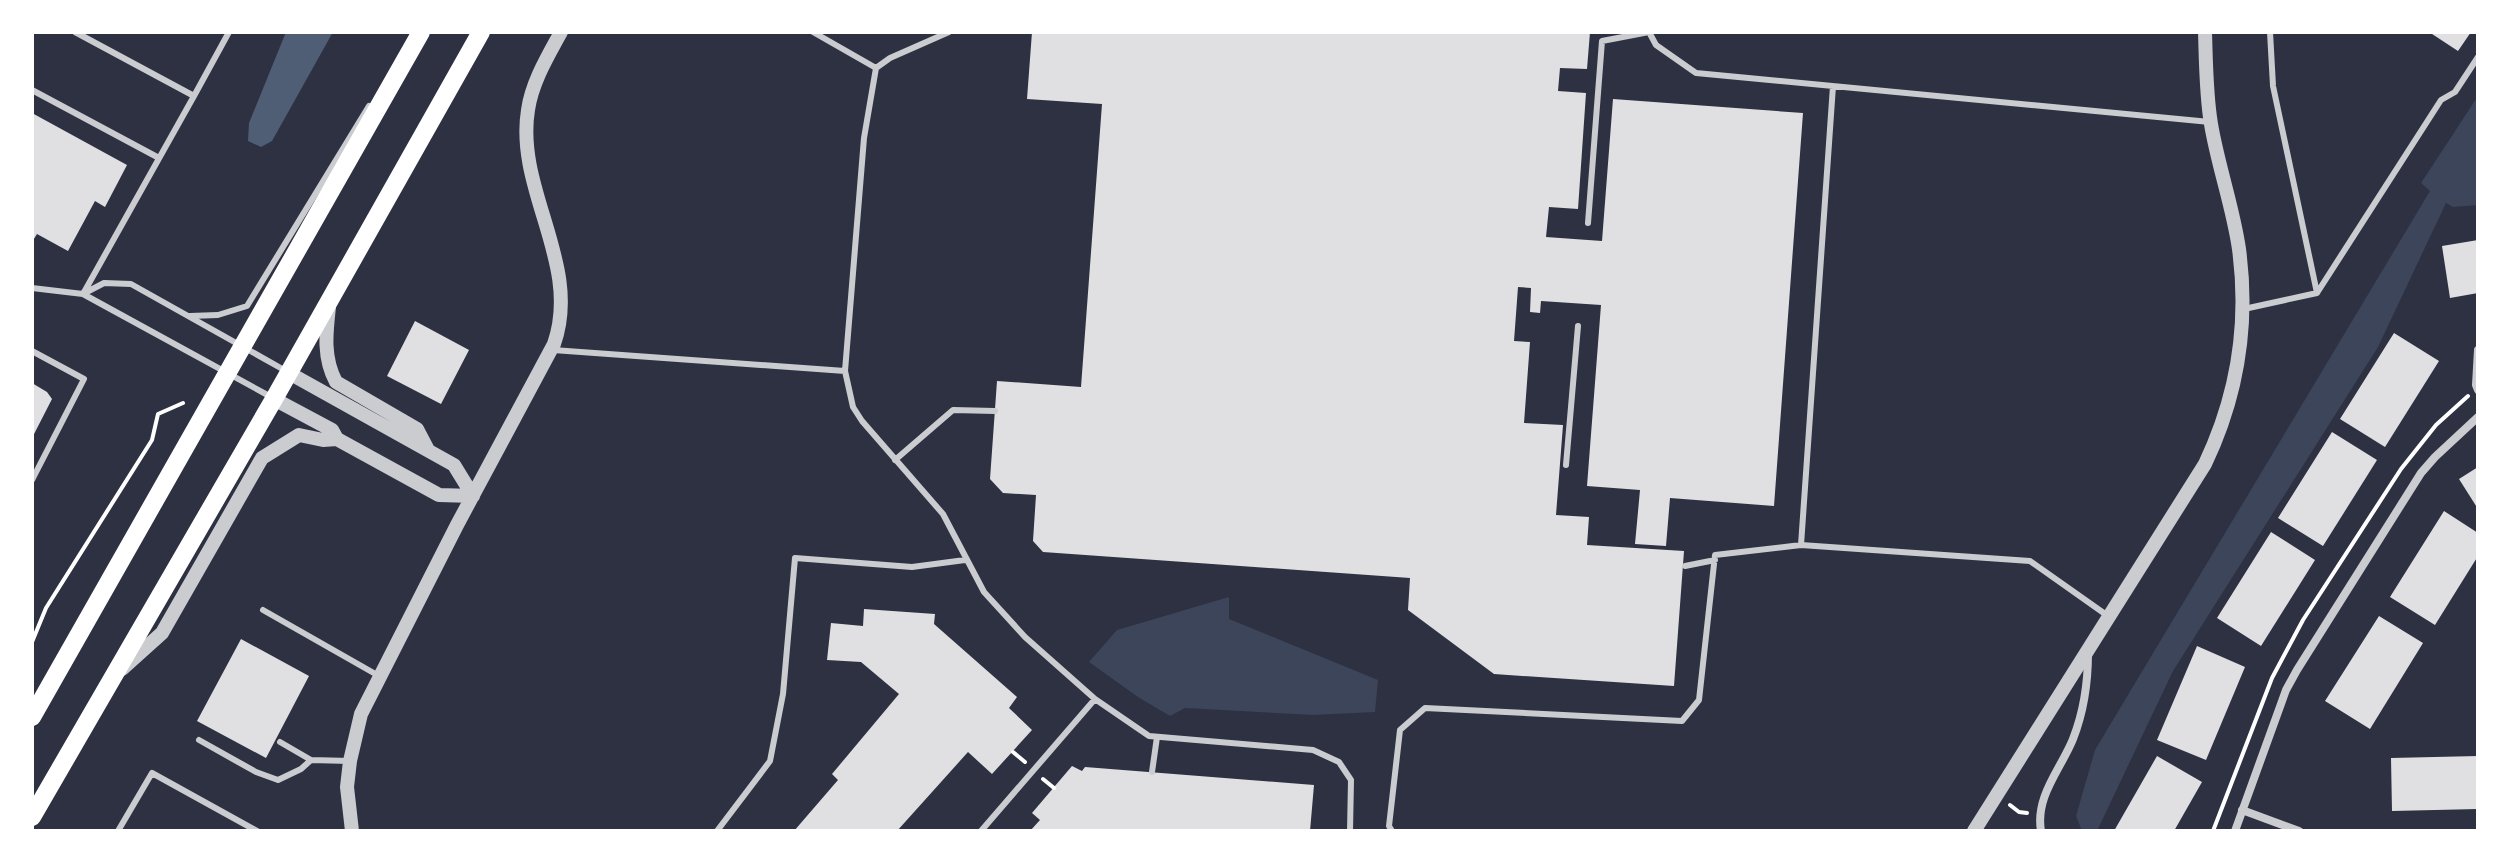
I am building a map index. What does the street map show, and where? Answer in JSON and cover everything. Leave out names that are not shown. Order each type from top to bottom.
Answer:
[{"type":"main road","points":[[32,717],[421,32]]},
{"type":"main road","points":[[32,817],[289,373],[481,32]]},
{"type":"street","points":[[352,831],[347,787],[361,714],[551,350],[560,327],[563,304],[561,285],[531,168],[526,136],[531,94],[561,32]]},
{"type":"street","points":[[1974,831],[2205,464],[2228,405],[2241,349],[2244,309],[2239,249],[2210,122],[2205,32]]},
{"type":"street","points":[[329,301],[327,355],[329,370],[336,382],[417,429],[428,451]]},
{"type":"street","points":[[2478,350],[2478,390]]},
{"type":"street","points":[[289,373],[454,465],[473,496]]},
{"type":"street","points":[[274,399],[332,430],[337,439],[439,495],[473,496]]},
{"type":"street","points":[[2235,831],[2286,690],[2297,670],[2421,473],[2478,417]]},
{"type":"street","points":[[112,678],[162,633],[262,458],[299,435],[323,440],[337,439]]},
{"type":"street","points":[[2041,831],[2043,797],[2073,739],[2088,687],[2088,650]]},
{"type":"street","points":[[2242,810],[2299,831]]},
{"type":"lane","points":[[75,32],[194,96]]},
{"type":"lane","points":[[83,294],[229,32]]},
{"type":"lane","points":[[813,32],[876,68]]},
{"type":"lane","points":[[949,32],[890,58],[876,68],[864,138],[845,371],[853,407],[943,514],[984,592],[1025,637],[1095,699],[1149,736],[1313,750],[1339,762],[1351,780],[1350,831]]},
{"type":"lane","points":[[1588,223],[1602,41],[1649,32],[1656,45],[1696,73],[2210,122]]},
{"type":"lane","points":[[2270,32],[2273,86],[2317,293]]},
{"type":"lane","points":[[187,316],[218,315],[247,306],[393,66],[407,57]]},
{"type":"lane","points":[[2244,309],[2317,293],[2441,100],[2455,92],[2478,57]]},
{"type":"lane","points":[[1801,545],[1833,86]]},
{"type":"lane","points":[[32,90],[159,158]]},
{"type":"lane","points":[[83,294],[104,283],[131,284],[289,373]]},
{"type":"lane","points":[[32,288],[83,294],[274,399]]},
{"type":"lane","points":[[1566,465],[1578,326]]},
{"type":"lane","points":[[551,350],[845,371]]},
{"type":"lane","points":[[32,351],[84,379],[32,480]]},
{"type":"lane","points":[[895,460],[953,410],[995,411]]},
{"type":"lane","points":[[1392,831],[1389,826],[1400,730],[1425,708],[1682,721],[1699,700],[1715,555],[1801,545],[2030,561],[2109,617]]},
{"type":"lane","points":[[717,831],[770,761],[783,694],[795,558],[912,567],[965,560]]},
{"type":"lane","points":[[1685,566],[1715,560]]},
{"type":"lane","points":[[263,610],[379,676]]},
{"type":"lane","points":[[981,831],[1095,699]]},
{"type":"lane","points":[[1152,772],[1157,737]]},
{"type":"lane","points":[[199,740],[256,772],[278,780],[301,769],[311,760]]},
{"type":"lane","points":[[280,742],[311,760],[350,761]]},
{"type":"lane","points":[[118,831],[152,773],[257,831]]},
{"type":"path","points":[[32,642],[46,608],[152,440],[158,414],[183,403]]},
{"type":"path","points":[[2214,829],[2222,831]]},
{"type":"shaded area","points":[[286,32],[333,32],[272,141],[261,147],[248,141],[249,123]]},
{"type":"shaded area","points":[[2478,96],[2478,205],[2453,207],[2446,203],[2378,347],[2173,671],[2097,831],[2082,831],[2076,816],[2095,750],[2430,191],[2421,183]]},
{"type":"shaded area","points":[[1229,597],[1229,619],[1378,680],[1375,712],[1313,715],[1185,708],[1170,716],[1089,662],[1117,630]]},
{"type":"building","points":[[1032,32],[1590,32],[1587,69],[1560,68],[1558,91],[1586,93],[1578,209],[1549,207],[1546,237],[1602,241],[1613,99],[1803,113],[1774,506],[1670,498],[1666,546],[1635,544],[1640,490],[1587,486],[1601,305],[1541,301],[1540,313],[1530,312],[1531,288],[1518,287],[1514,341],[1530,342],[1524,423],[1563,425],[1556,515],[1589,517],[1587,545],[1684,551],[1674,686],[1494,674],[1408,610],[1410,578],[1043,552],[1033,541],[1036,495],[1003,493],[990,479],[997,381],[1081,387],[1102,104],[1027,99]]},
{"type":"building","points":[[2429,32],[2471,32],[2458,51]]},
{"type":"building","points":[[32,113],[127,165],[105,207],[95,201],[68,251],[37,234],[32,242]]},
{"type":"building","points":[[2478,240],[2478,293],[2450,298],[2442,246]]},
{"type":"building","points":[[415,321],[469,350],[441,404],[387,376]]},
{"type":"building","points":[[2394,333],[2439,361],[2385,447],[2340,419]]},
{"type":"building","points":[[32,383],[52,399],[32,438]]},
{"type":"building","points":[[2332,432],[2377,460],[2323,546],[2278,518]]},
{"type":"building","points":[[2478,467],[2478,509],[2459,479]]},
{"type":"building","points":[[2444,511],[2478,533],[2478,556],[2435,625],[2390,597]]},
{"type":"building","points":[[2271,532],[2315,560],[2261,646],[2217,618]]},
{"type":"building","points":[[864,609],[935,614],[934,624],[1017,697],[1009,708],[1032,730],[992,774],[968,752],[897,831],[794,831],[838,780],[832,774],[899,694],[861,662],[827,660],[831,623],[863,626]]},
{"type":"building","points":[[2379,616],[2423,643],[2370,729],[2325,701]]},
{"type":"building","points":[[241,639],[309,676],[266,758],[197,721]]},
{"type":"building","points":[[2197,646],[2245,667],[2206,760],[2157,740]]},
{"type":"building","points":[[2157,756],[2202,782],[2174,831],[2114,831]]},
{"type":"building","points":[[2478,756],[2478,809],[2392,811],[2391,758]]},
{"type":"building","points":[[1072,766],[1082,771],[1085,767],[1314,785],[1310,831],[1030,831],[1040,820],[1032,813]]}]
